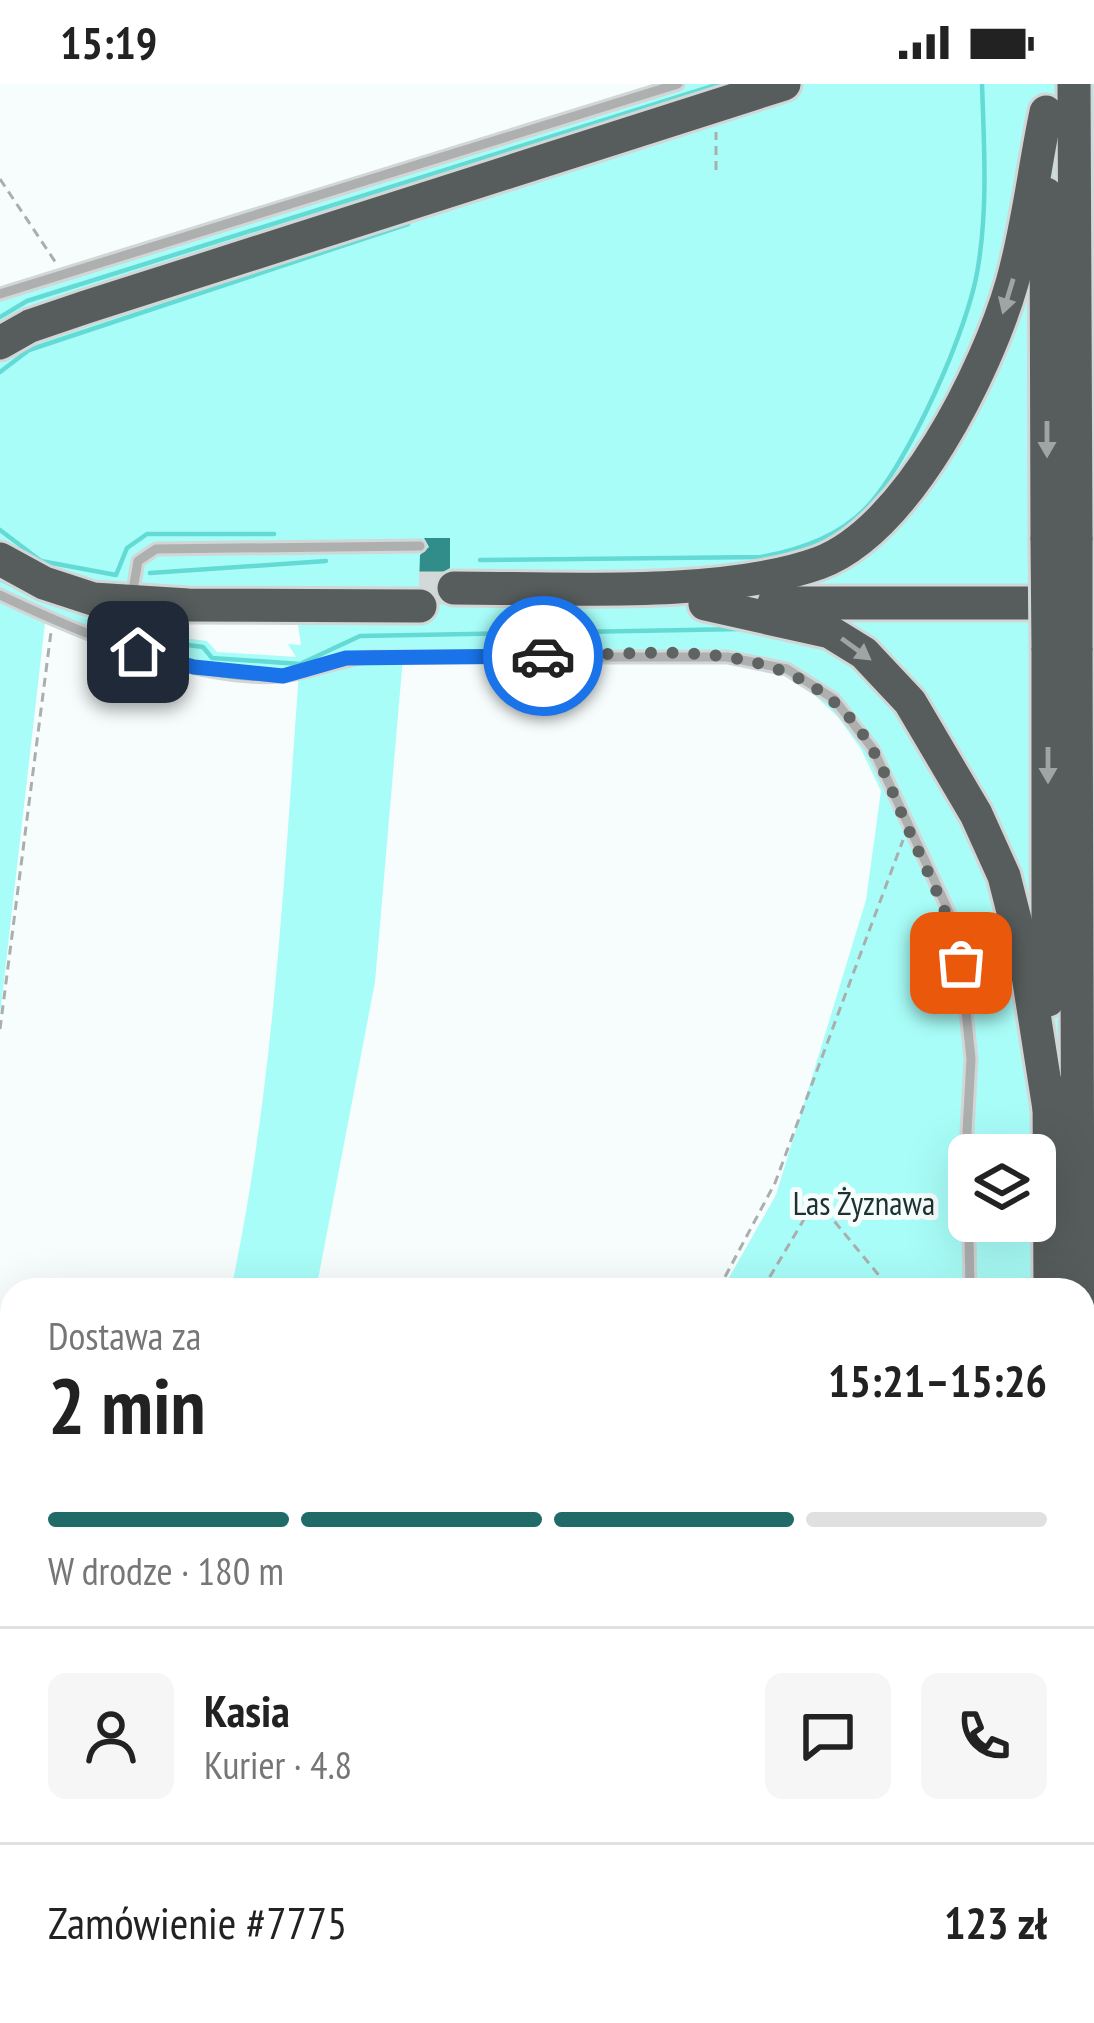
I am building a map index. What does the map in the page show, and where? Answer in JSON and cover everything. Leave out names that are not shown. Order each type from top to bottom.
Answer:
[{"type":"highway","points":[[0,344],[30,326],[86,307],[784,84]]},
{"type":"highway","points":[[1061,540],[1074,84]]},
{"type":"highway","points":[[1046,98],[1078,1278]]},
{"type":"highway","points":[[711,594],[836,555],[878,526],[914,482],[972,380],[1004,309],[1046,98]]},
{"type":"highway","points":[[0,559],[54,602],[420,597],[133,590],[54,602]]},
{"type":"highway","points":[[711,594],[758,589],[1094,587]]},
{"type":"highway","points":[[711,594],[830,632],[864,653],[910,702],[976,814],[1004,877],[1026,963],[1049,1108]]},
{"type":"highway","points":[[454,597],[711,594],[1094,603]]},
{"type":"highway","points":[[1062,648],[1094,731]]},
{"type":"highway","points":[[1050,1278],[1049,1108],[1062,648]]},
{"type":"lane","points":[[0,294],[678,84]]},
{"type":"lane","points":[[133,590],[138,561],[156,549],[420,546]]},
{"type":"lane","points":[[0,595],[54,602],[138,652],[194,667],[255,675],[283,676],[328,662],[371,656],[683,655],[772,664],[820,688],[850,717],[873,749],[949,912],[970,1020],[970,1278]]},
{"type":"path","points":[[716,106],[716,170]]},
{"type":"path","points":[[0,179],[64,274]]},
{"type":"path","points":[[0,1029],[54,602]]},
{"type":"path","points":[[724,1278],[775,1183],[908,827]]},
{"type":"path","points":[[769,1278],[816,1199],[880,1278]]},
{"type":"green space","name":"Las Żyznawa","points":[[678,84],[1094,84],[1094,1278],[729,1278],[776,1195],[866,900],[881,791],[861,749],[838,717],[807,688],[786,675],[727,657],[403,657],[375,982],[318,1278],[233,1278],[267,1060],[299,672],[237,674],[204,668],[46,614],[0,1015],[0,294]],"holes":[[[166,617],[298,625],[301,645],[288,644],[296,657],[217,652],[207,641],[166,636]]]},
{"type":"building","points":[[424,538],[450,538],[450,568],[437,576],[434,591],[419,585],[420,555],[429,547]]},
{"type":"waterway","points":[[0,317],[27,301],[719,84]]},
{"type":"waterway","points":[[480,560],[761,557],[818,541],[867,507],[918,427],[950,358],[972,293],[984,199],[982,84]]},
{"type":"waterway","points":[[0,372],[29,350],[408,224]]},
{"type":"waterway","points":[[0,530],[41,561],[116,575],[127,548],[147,534],[274,534]]},
{"type":"waterway","points":[[150,573],[326,561]]},
{"type":"waterway","points":[[0,579],[32,595]]},
{"type":"waterway","points":[[113,616],[148,640],[203,647],[212,658],[300,664],[360,636],[742,629]]},
{"type":"tunnel","points":[[419,588],[454,588]]},
{"type":"way so far","points":[[543,656],[727,657],[788,670],[820,688],[850,717],[873,749],[949,912],[961,963]]},
{"type":"route","points":[[138,652],[194,667],[283,676],[328,662],[371,656],[543,656]]}]
